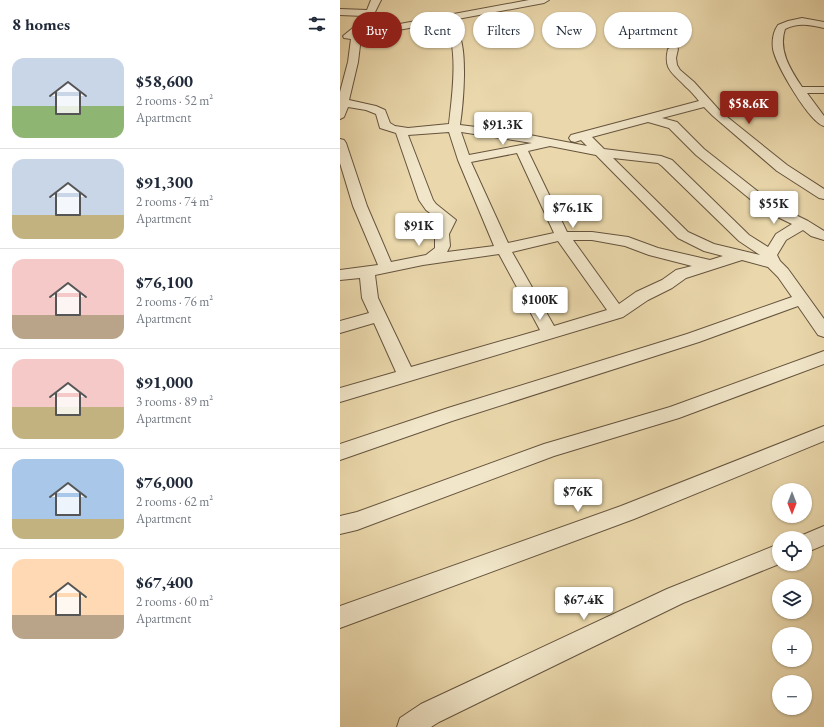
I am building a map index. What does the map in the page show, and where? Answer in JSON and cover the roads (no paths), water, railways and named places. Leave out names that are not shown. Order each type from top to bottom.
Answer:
[{"type":"street","points":[[370,12],[376,0]]},
{"type":"street","points":[[465,15],[544,0]]},
{"type":"street","points":[[340,12],[352,12]]},
{"type":"street","points":[[824,25],[809,21],[800,21],[785,25],[779,32],[777,44],[789,76],[824,122]]},
{"type":"street","points":[[340,115],[353,62],[348,36],[410,25]]},
{"type":"street","points":[[458,48],[457,104],[454,128],[464,160],[503,249],[550,333]]},
{"type":"street","points":[[673,49],[671,58],[672,65],[676,72],[690,84],[706,103],[782,168],[824,195]]},
{"type":"street","points":[[340,62],[353,62]]},
{"type":"street","points":[[800,90],[824,90]]},
{"type":"street","points":[[343,102],[376,109],[381,112],[384,124],[394,130],[401,131],[441,127],[454,128],[554,142],[601,152],[661,160],[667,163],[744,238],[771,259],[783,273],[824,331]]},
{"type":"street","points":[[464,160],[521,150],[584,136],[706,103]]},
{"type":"street","points":[[457,104],[480,131]]},
{"type":"street","points":[[650,119],[673,125],[700,152],[756,197],[777,212],[824,236]]},
{"type":"street","points":[[401,131],[426,200],[431,207],[449,220],[442,234],[443,246],[440,251],[430,259]]},
{"type":"street","points":[[584,136],[683,235],[709,248],[740,256],[771,259]]},
{"type":"street","points":[[340,143],[360,206],[386,267]]},
{"type":"street","points":[[521,150],[562,236],[617,313]]},
{"type":"street","points":[[771,259],[781,237],[803,224]]},
{"type":"street","points":[[340,275],[367,272],[430,259],[503,249],[562,236],[592,236],[628,242],[654,252],[712,265]]},
{"type":"street","points":[[340,395],[617,313],[642,296],[667,284],[681,274],[740,256]]},
{"type":"street","points":[[367,272],[370,298],[406,375]]},
{"type":"street","points":[[340,452],[455,413],[693,338],[801,299]]},
{"type":"street","points":[[340,327],[378,316]]},
{"type":"street","points":[[340,525],[357,521],[551,449],[673,413],[824,357]]},
{"type":"street","points":[[340,617],[501,557],[627,513],[824,433]]},
{"type":"street","points":[[812,541],[824,535]]},
{"type":"street","points":[[409,727],[430,713],[675,596],[772,557]]}]
